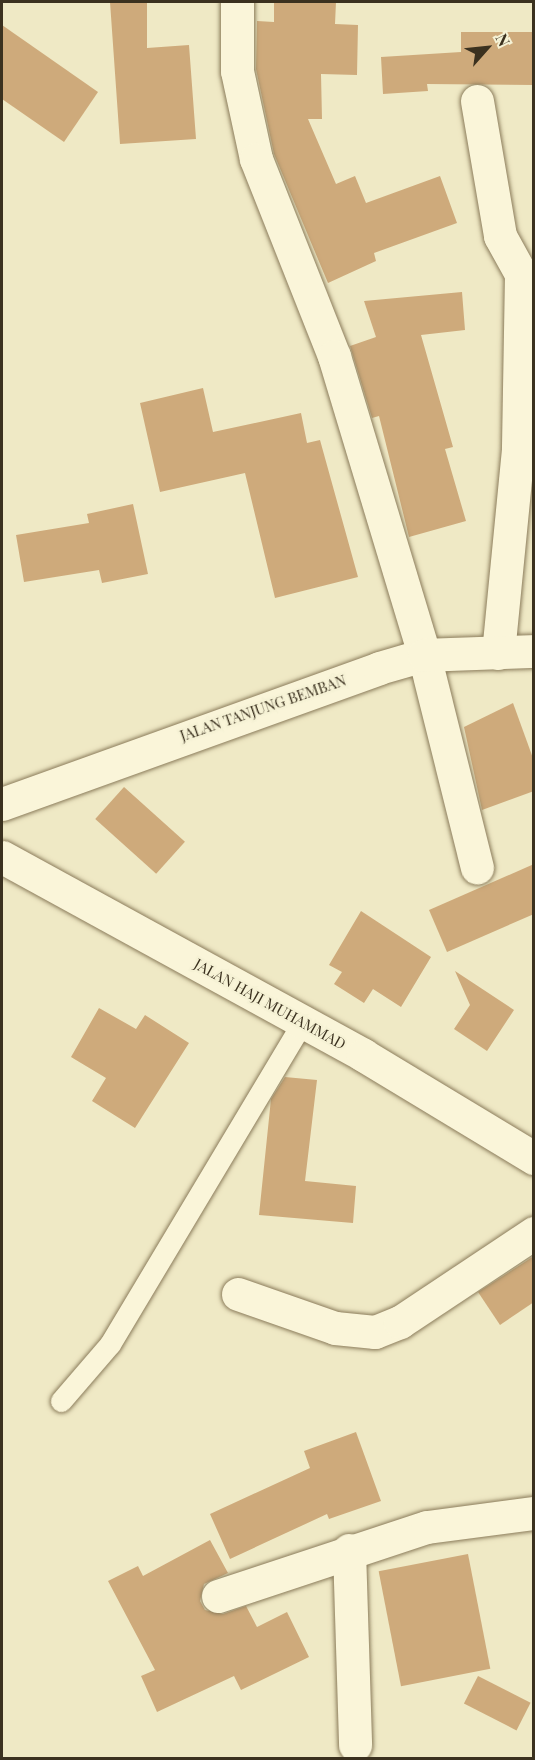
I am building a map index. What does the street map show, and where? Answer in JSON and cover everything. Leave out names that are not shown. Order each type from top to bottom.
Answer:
[{"type":"street","points":[[237,2],[237,71],[256,159],[334,356],[424,655],[477,868]]},
{"type":"street","points":[[477,101],[500,236],[521,274],[518,449],[498,653]]},
{"type":"street","name":"JALAN TANJUNG BEMBAN","points":[[2,804],[170,739],[424,655],[534,651]]},
{"type":"street","name":"JALAN HAJI MUHAMMAD","points":[[2,857],[303,1022],[534,1158]]},
{"type":"street","points":[[238,1294],[335,1328],[375,1332],[400,1322],[534,1233]]},
{"type":"street","points":[[218,1596],[349,1550],[427,1527],[534,1513]]},
{"type":"street","points":[[349,1550],[355,1745]]},
{"type":"lane","points":[[61,1401],[110,1344],[303,1022]]},
{"type":"building","points":[[110,2],[147,2],[147,48],[189,45],[196,139],[120,144]]},
{"type":"building","points":[[274,2],[336,2],[335,24],[358,25],[357,75],[321,74],[322,119],[308,119],[336,184],[355,176],[366,203],[440,176],[457,223],[374,253],[376,261],[328,283],[274,154],[256,69],[257,21],[274,22]]},
{"type":"building","points":[[2,25],[98,92],[64,142],[2,99]]},
{"type":"building","points":[[461,32],[534,32],[534,85],[427,84],[428,91],[383,94],[381,57],[461,52]]},
{"type":"building","points":[[462,292],[465,330],[421,335],[453,447],[445,449],[466,521],[409,537],[379,416],[372,418],[350,346],[376,337],[364,301]]},
{"type":"building","points":[[203,388],[213,432],[301,413],[307,443],[320,440],[358,577],[275,598],[245,473],[160,492],[140,403]]},
{"type":"building","points":[[133,504],[148,574],[102,583],[99,570],[24,582],[16,535],[89,523],[87,514]]},
{"type":"building","points":[[513,703],[534,761],[534,791],[482,810],[464,727]]},
{"type":"building","points":[[124,787],[185,842],[156,874],[95,819]]},
{"type":"building","points":[[534,864],[534,914],[447,952],[429,910]]},
{"type":"building","points":[[361,911],[431,957],[401,1007],[373,989],[364,1003],[334,984],[342,972],[329,965]]},
{"type":"building","points":[[455,971],[514,1010],[487,1051],[454,1029],[470,1005]]},
{"type":"building","points":[[99,1008],[136,1029],[145,1015],[189,1043],[135,1128],[92,1101],[106,1078],[71,1057]]},
{"type":"building","points":[[285,1077],[317,1080],[305,1181],[356,1186],[353,1223],[259,1215],[271,1099]]},
{"type":"building","points":[[534,1256],[534,1302],[500,1325],[478,1292]]},
{"type":"building","points":[[356,1432],[381,1501],[329,1519],[327,1514],[230,1559],[210,1514],[310,1468],[304,1451]]},
{"type":"building","points":[[210,1540],[228,1573],[204,1584],[200,1601],[205,1610],[223,1614],[246,1606],[257,1627],[287,1612],[309,1657],[241,1690],[234,1676],[157,1712],[141,1676],[155,1670],[108,1581],[138,1566],[143,1576]]},
{"type":"building","points":[[468,1554],[490,1669],[401,1686],[379,1571]]},
{"type":"building","points":[[478,1676],[531,1703],[516,1730],[464,1704]]}]
